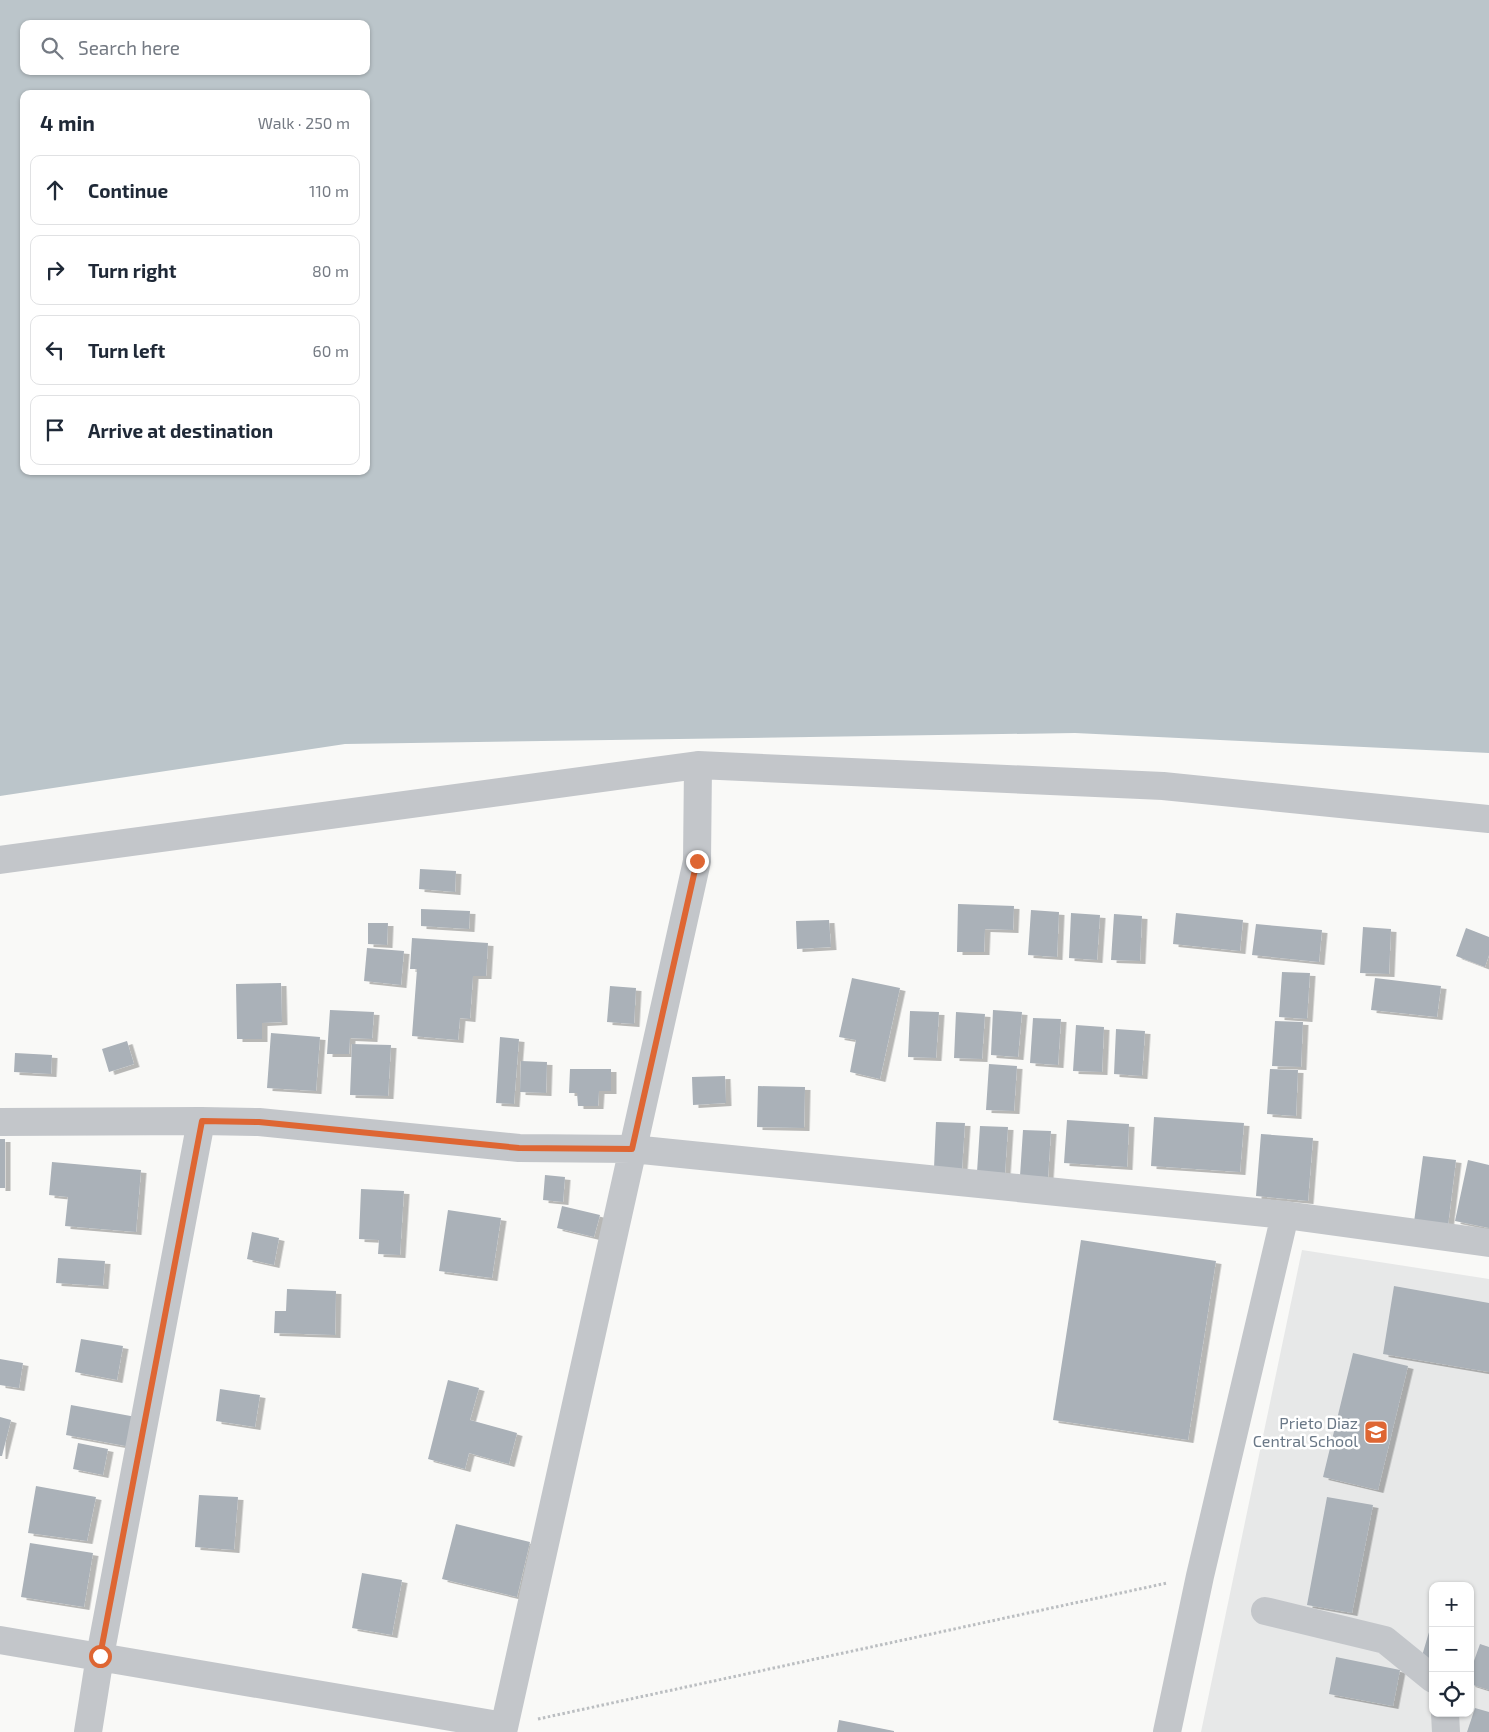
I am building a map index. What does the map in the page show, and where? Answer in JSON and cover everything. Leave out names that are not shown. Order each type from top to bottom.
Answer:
[{"type":"street","points":[[0,860],[698,765],[1163,786],[1489,819]]},
{"type":"street","points":[[0,1640],[100,1656],[503,1729],[697,861],[698,765]]},
{"type":"street","points":[[88,1732],[100,1656],[202,1121]]},
{"type":"street","points":[[0,1122],[259,1122],[519,1148],[632,1149],[1285,1215],[1489,1243]]},
{"type":"street","points":[[1167,1732],[1200,1576],[1285,1215]]},
{"type":"street","points":[[1265,1611],[1385,1640],[1429,1676]]},
{"type":"street","points":[[1445,1717],[1446,1732]]},
{"type":"path","points":[[503,1729],[1200,1576]]},
{"type":"shaded area","points":[[0,0],[1489,0],[1489,753],[1075,733],[345,744],[0,796]]},
{"type":"shaded area","name":"Prieto Diaz Central School","points":[[1302,1250],[1489,1279],[1489,1732],[1201,1732]]},
{"type":"building","points":[[420,869],[456,871],[455,892],[419,889]]},
{"type":"building","points":[[958,904],[1014,906],[1013,930],[985,929],[984,952],[957,952]]},
{"type":"building","points":[[421,909],[470,911],[469,929],[421,926]]},
{"type":"building","points":[[1031,910],[1059,912],[1057,957],[1028,955]]},
{"type":"building","points":[[1071,913],[1100,915],[1097,960],[1069,958]]},
{"type":"building","points":[[1176,913],[1243,920],[1240,951],[1173,944]]},
{"type":"building","points":[[1114,914],[1142,916],[1140,961],[1111,960]]},
{"type":"building","points":[[829,920],[831,947],[797,949],[796,921]]},
{"type":"building","points":[[368,923],[388,923],[387,945],[368,944]]},
{"type":"building","points":[[1256,924],[1322,930],[1319,962],[1252,955]]},
{"type":"building","points":[[1363,927],[1391,929],[1389,974],[1360,973]]},
{"type":"building","points":[[1466,928],[1489,937],[1489,955],[1485,967],[1456,956]]},
{"type":"building","points":[[412,938],[488,943],[486,976],[473,976],[470,1019],[460,1018],[458,1040],[412,1036],[417,969],[410,969]]},
{"type":"building","points":[[367,948],[404,951],[401,985],[364,981]]},
{"type":"building","points":[[1282,972],[1310,973],[1307,1019],[1279,1017]]},
{"type":"building","points":[[852,978],[900,988],[880,1079],[850,1072],[856,1040],[839,1037]]},
{"type":"building","points":[[1375,978],[1441,986],[1437,1017],[1371,1010]]},
{"type":"building","points":[[281,983],[282,1022],[262,1023],[262,1039],[237,1039],[236,984]]},
{"type":"building","points":[[610,986],[636,988],[634,1024],[607,1022]]},
{"type":"building","points":[[330,1010],[374,1012],[372,1039],[350,1038],[349,1054],[327,1054]]},
{"type":"building","points":[[993,1010],[1022,1012],[1018,1057],[991,1055]]},
{"type":"building","points":[[910,1011],[939,1012],[936,1058],[908,1057]]},
{"type":"building","points":[[956,1012],[985,1014],[982,1059],[954,1058]]},
{"type":"building","points":[[1033,1018],[1061,1019],[1058,1065],[1030,1063]]},
{"type":"building","points":[[1275,1021],[1303,1022],[1301,1067],[1272,1066]]},
{"type":"building","points":[[1076,1025],[1104,1027],[1102,1072],[1073,1071]]},
{"type":"building","points":[[1116,1029],[1145,1031],[1142,1076],[1114,1074]]},
{"type":"building","points":[[271,1033],[320,1037],[316,1091],[267,1088]]},
{"type":"building","points":[[500,1037],[519,1039],[514,1104],[496,1103]]},
{"type":"building","points":[[127,1041],[134,1064],[109,1072],[102,1049]]},
{"type":"building","points":[[352,1044],[391,1045],[388,1096],[350,1095]]},
{"type":"building","points":[[15,1053],[52,1055],[51,1074],[14,1072]]},
{"type":"building","points":[[521,1061],[547,1062],[546,1093],[520,1092]]},
{"type":"building","points":[[989,1064],[1017,1066],[1014,1111],[986,1110]]},
{"type":"building","points":[[570,1069],[611,1069],[611,1091],[599,1091],[598,1106],[578,1106],[577,1093],[569,1093]]},
{"type":"building","points":[[1270,1069],[1298,1070],[1296,1116],[1267,1114]]},
{"type":"building","points":[[725,1076],[726,1103],[693,1105],[692,1077]]},
{"type":"building","points":[[758,1086],[805,1087],[804,1128],[757,1127]]},
{"type":"building","points":[[1154,1117],[1244,1123],[1240,1172],[1151,1166]]},
{"type":"building","points":[[1067,1120],[1129,1124],[1127,1167],[1064,1163]]},
{"type":"building","points":[[936,1122],[965,1123],[962,1169],[934,1168]]},
{"type":"building","points":[[980,1126],[1008,1127],[1005,1173],[977,1172]]},
{"type":"building","points":[[1023,1130],[1051,1131],[1048,1177],[1020,1176]]},
{"type":"building","points":[[1261,1134],[1313,1138],[1308,1201],[1256,1196]]},
{"type":"building","points":[[0,1139],[5,1139],[5,1188],[0,1188]]},
{"type":"building","points":[[1423,1156],[1456,1160],[1448,1226],[1414,1222]]},
{"type":"building","points":[[1468,1160],[1489,1165],[1489,1228],[1455,1221]]},
{"type":"building","points":[[52,1162],[141,1170],[136,1232],[65,1226],[68,1197],[49,1195]]},
{"type":"building","points":[[545,1175],[565,1177],[563,1202],[543,1200]]},
{"type":"building","points":[[361,1189],[404,1191],[400,1255],[378,1254],[379,1240],[359,1239]]},
{"type":"building","points":[[562,1206],[600,1215],[594,1237],[557,1228]]},
{"type":"building","points":[[448,1210],[501,1218],[492,1278],[439,1271]]},
{"type":"building","points":[[252,1232],[279,1238],[274,1265],[247,1259]]},
{"type":"building","points":[[1081,1240],[1216,1261],[1188,1440],[1053,1420]]},
{"type":"building","points":[[58,1258],[105,1261],[103,1286],[56,1283]]},
{"type":"building","points":[[1394,1286],[1489,1303],[1489,1372],[1383,1354]]},
{"type":"building","points":[[287,1289],[336,1291],[335,1335],[274,1333],[275,1311],[286,1311]]},
{"type":"building","points":[[81,1339],[123,1346],[117,1380],[75,1372]]},
{"type":"building","points":[[1353,1353],[1408,1366],[1378,1490],[1323,1477]]},
{"type":"building","points":[[0,1359],[23,1363],[19,1388],[0,1385]]},
{"type":"building","points":[[448,1380],[479,1388],[470,1420],[517,1433],[509,1464],[469,1453],[465,1469],[428,1459]]},
{"type":"building","points":[[220,1389],[260,1395],[255,1427],[216,1421]]},
{"type":"building","points":[[71,1405],[136,1417],[131,1447],[66,1435]]},
{"type":"building","points":[[0,1417],[11,1420],[2,1456],[0,1456]]},
{"type":"building","points":[[78,1443],[108,1449],[103,1475],[73,1469]]},
{"type":"building","points":[[36,1486],[96,1497],[87,1541],[28,1533]]},
{"type":"building","points":[[199,1495],[238,1497],[234,1550],[195,1547]]},
{"type":"building","points":[[1327,1497],[1373,1505],[1352,1613],[1307,1605]]},
{"type":"building","points":[[456,1524],[530,1542],[517,1597],[442,1579]]},
{"type":"building","points":[[30,1543],[93,1553],[84,1607],[21,1597]]},
{"type":"building","points":[[362,1573],[402,1580],[392,1635],[352,1628]]},
{"type":"building","points":[[1429,1632],[1429,1669],[1419,1666]]},
{"type":"building","points":[[1480,1644],[1489,1647],[1489,1690],[1474,1685],[1474,1661]]},
{"type":"building","points":[[1336,1657],[1400,1670],[1393,1706],[1329,1694]]},
{"type":"building","points":[[1475,1708],[1489,1712],[1489,1732],[1467,1732],[1472,1717],[1474,1717]]},
{"type":"building","points":[[839,1720],[894,1731],[894,1732],[837,1732]]},
{"type":"place","name":"Prieto Diaz Central School","points":[[1376,1432]]},
{"type":"route","points":[[100,1656],[202,1121],[259,1122],[519,1148],[632,1149],[697,861]]}]
